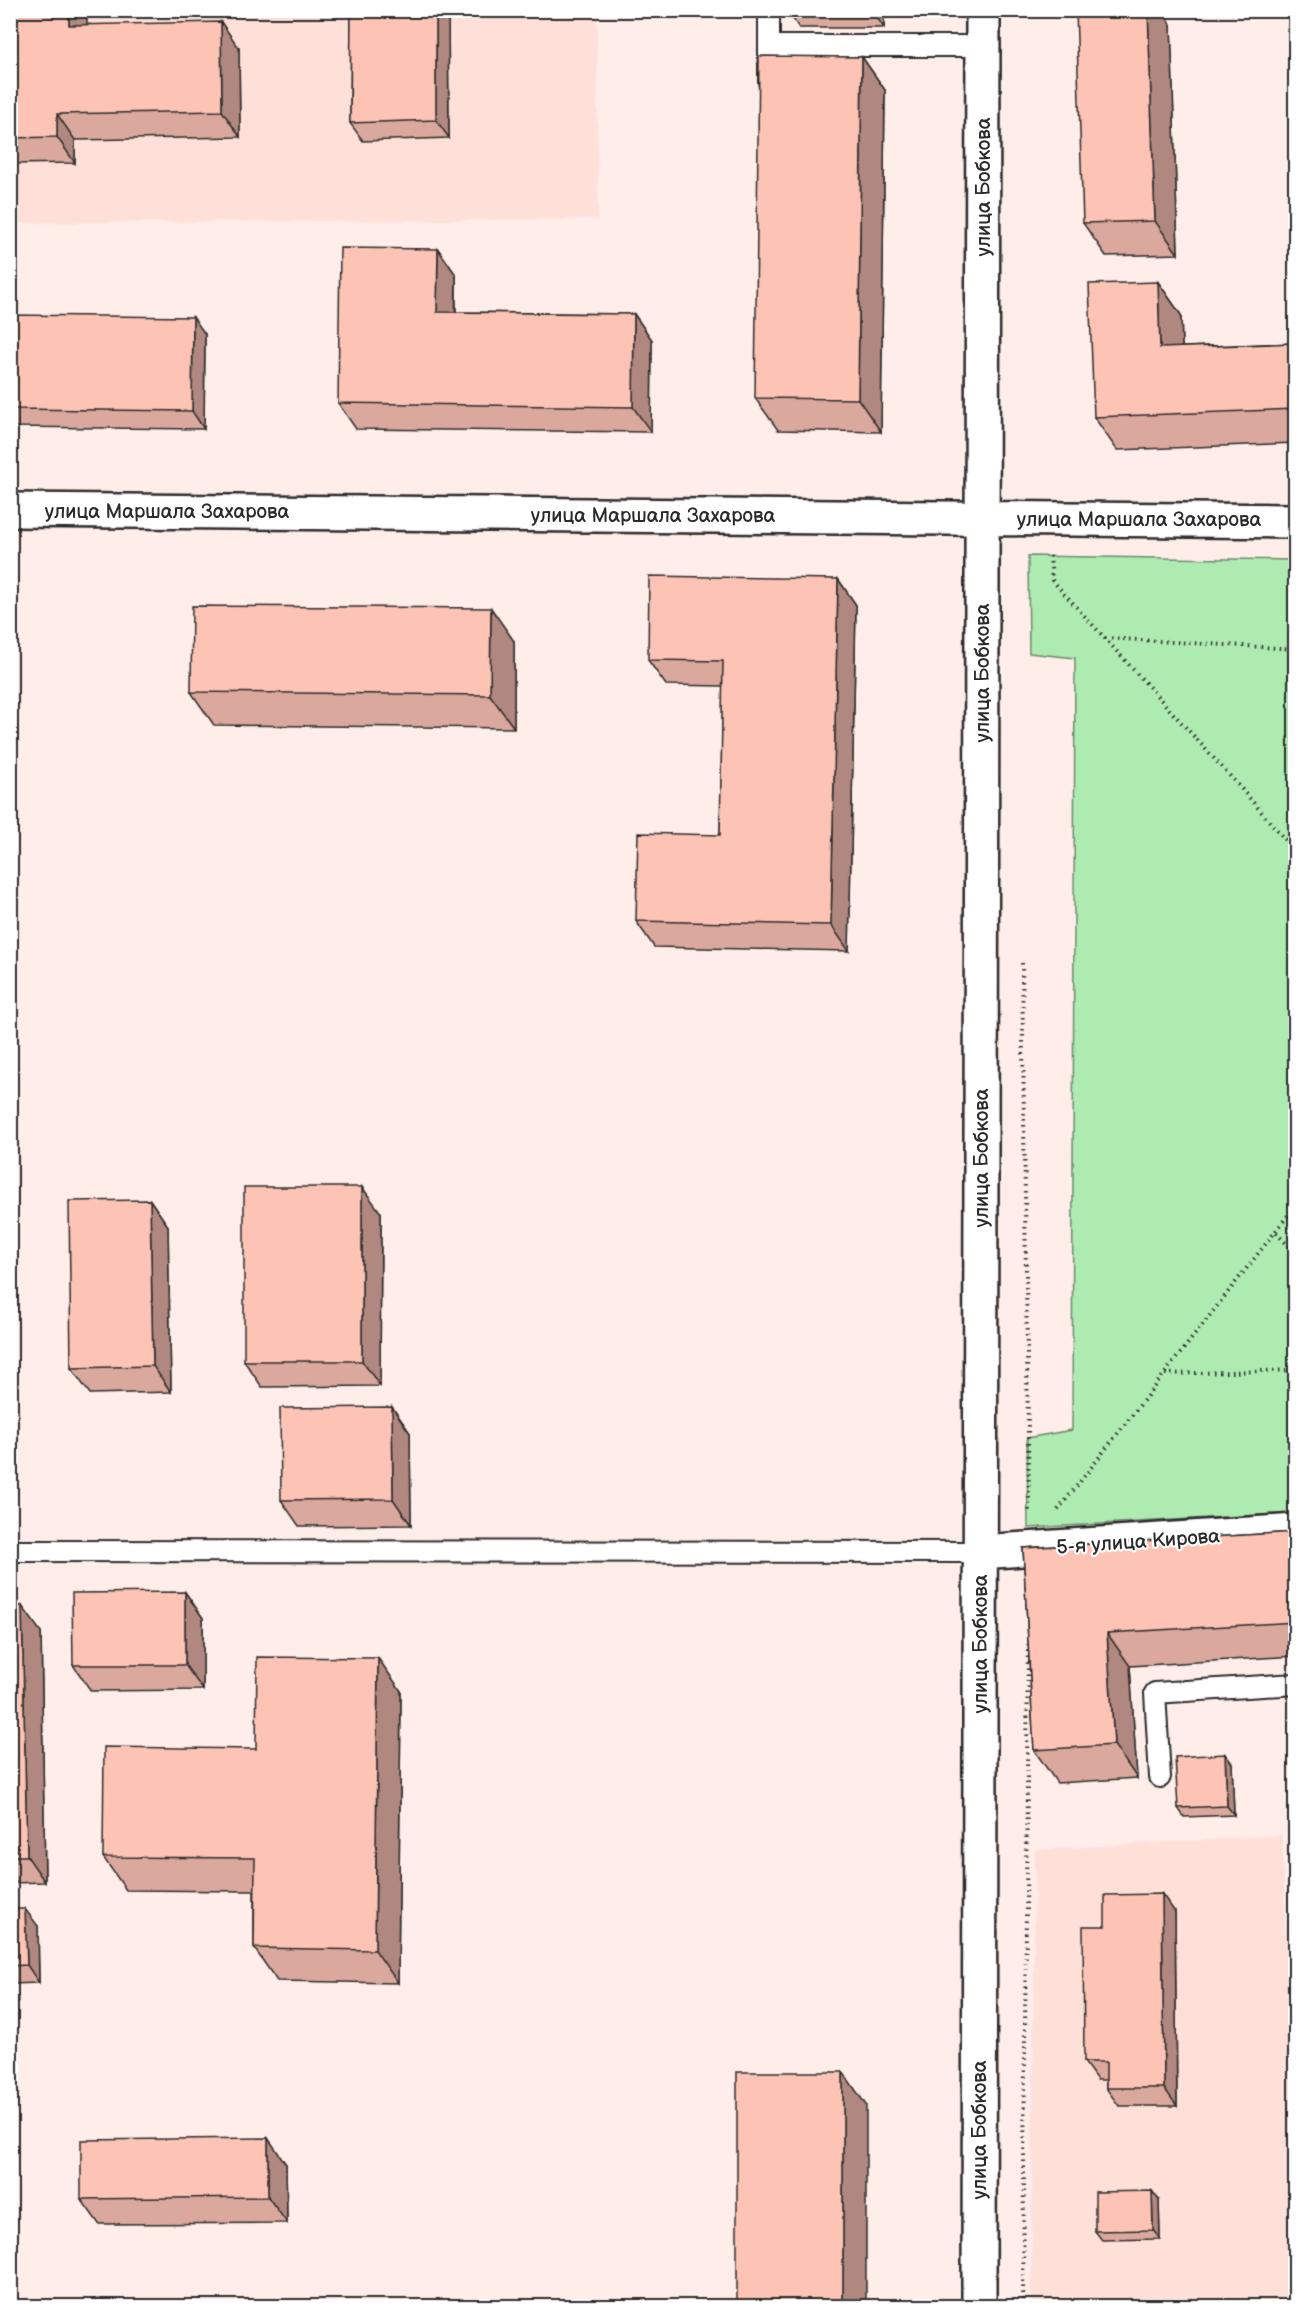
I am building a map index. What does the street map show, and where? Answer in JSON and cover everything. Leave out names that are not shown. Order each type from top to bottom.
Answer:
[{"type":"street","name":"улица Бобкова","points":[[979,2307],[983,10]]},
{"type":"street","name":"улица Маршала Захарова","points":[[10,510],[1296,521]]},
{"type":"street","name":"5-я улица Кирова","points":[[980,1552],[1296,1531]]},
{"type":"lane","points":[[769,10],[769,105]]},
{"type":"lane","points":[[769,46],[983,46]]},
{"type":"lane","points":[[10,1551],[980,1552]]},
{"type":"lane","points":[[1160,1777],[1155,1693],[1296,1684]]},
{"type":"path","points":[[1050,553],[1052,580],[1296,852]]},
{"type":"path","points":[[1104,638],[1296,650]]},
{"type":"path","points":[[1022,962],[1029,1548]]},
{"type":"path","points":[[1029,1548],[1296,1205]]},
{"type":"path","points":[[1276,1233],[1296,1253]]},
{"type":"path","points":[[1164,1374],[1296,1370]]},
{"type":"path","points":[[1023,2307],[1028,1643]]},
{"type":"shaded area","points":[[10,11],[597,11],[598,219],[11,223]]},
{"type":"shaded area","points":[[1282,1835],[1295,2152],[1295,2306],[1031,2306],[1035,1850]]},
{"type":"green space","points":[[1028,556],[1295,560],[1295,1513],[1028,1528],[1027,1438],[1072,1430],[1075,658],[1029,653]]},
{"type":"building","points":[[10,10],[69,10],[69,25],[221,22],[222,111],[57,114],[57,137],[10,138]]},
{"type":"building","points":[[351,10],[436,10],[436,120],[350,123]]},
{"type":"building","points":[[1076,10],[1148,10],[1155,221],[1083,223]]},
{"type":"building","points":[[759,56],[862,57],[858,399],[755,398]]},
{"type":"building","points":[[340,248],[438,249],[437,312],[634,314],[633,407],[338,403]]},
{"type":"building","points":[[1158,282],[1160,348],[1296,343],[1296,409],[1094,417],[1089,284]]},
{"type":"building","points":[[10,315],[193,317],[192,411],[10,409]]},
{"type":"building","points":[[649,576],[838,579],[831,925],[636,921],[638,833],[720,835],[723,661],[648,660]]},
{"type":"building","points":[[192,606],[491,608],[490,695],[191,692]]},
{"type":"building","points":[[244,1187],[362,1187],[362,1361],[244,1361]]},
{"type":"building","points":[[150,1200],[153,1366],[71,1368],[69,1201]]},
{"type":"building","points":[[392,1407],[393,1499],[281,1500],[280,1408]]},
{"type":"building","points":[[1296,1532],[1296,1622],[1107,1633],[1114,1745],[1034,1750],[1023,1548]]},
{"type":"building","points":[[185,1592],[185,1665],[73,1665],[72,1593]]},
{"type":"building","points":[[10,1606],[22,1606],[27,1856],[10,1856]]},
{"type":"building","points":[[257,1657],[378,1658],[375,1950],[254,1948],[255,1858],[103,1857],[104,1747],[256,1749]]},
{"type":"building","points":[[1225,1754],[1227,1806],[1178,1808],[1175,1757]]},
{"type":"building","points":[[1162,1894],[1164,2088],[1106,2088],[1106,2062],[1084,2062],[1083,1926],[1105,1926],[1105,1895]]},
{"type":"building","points":[[10,1909],[25,1909],[27,1965],[10,1966]]},
{"type":"building","points":[[737,2072],[843,2072],[843,2307],[737,2307]]},
{"type":"building","points":[[268,2138],[268,2197],[81,2199],[81,2140]]},
{"type":"building","points":[[1152,2191],[1153,2230],[1095,2231],[1095,2192]]}]
